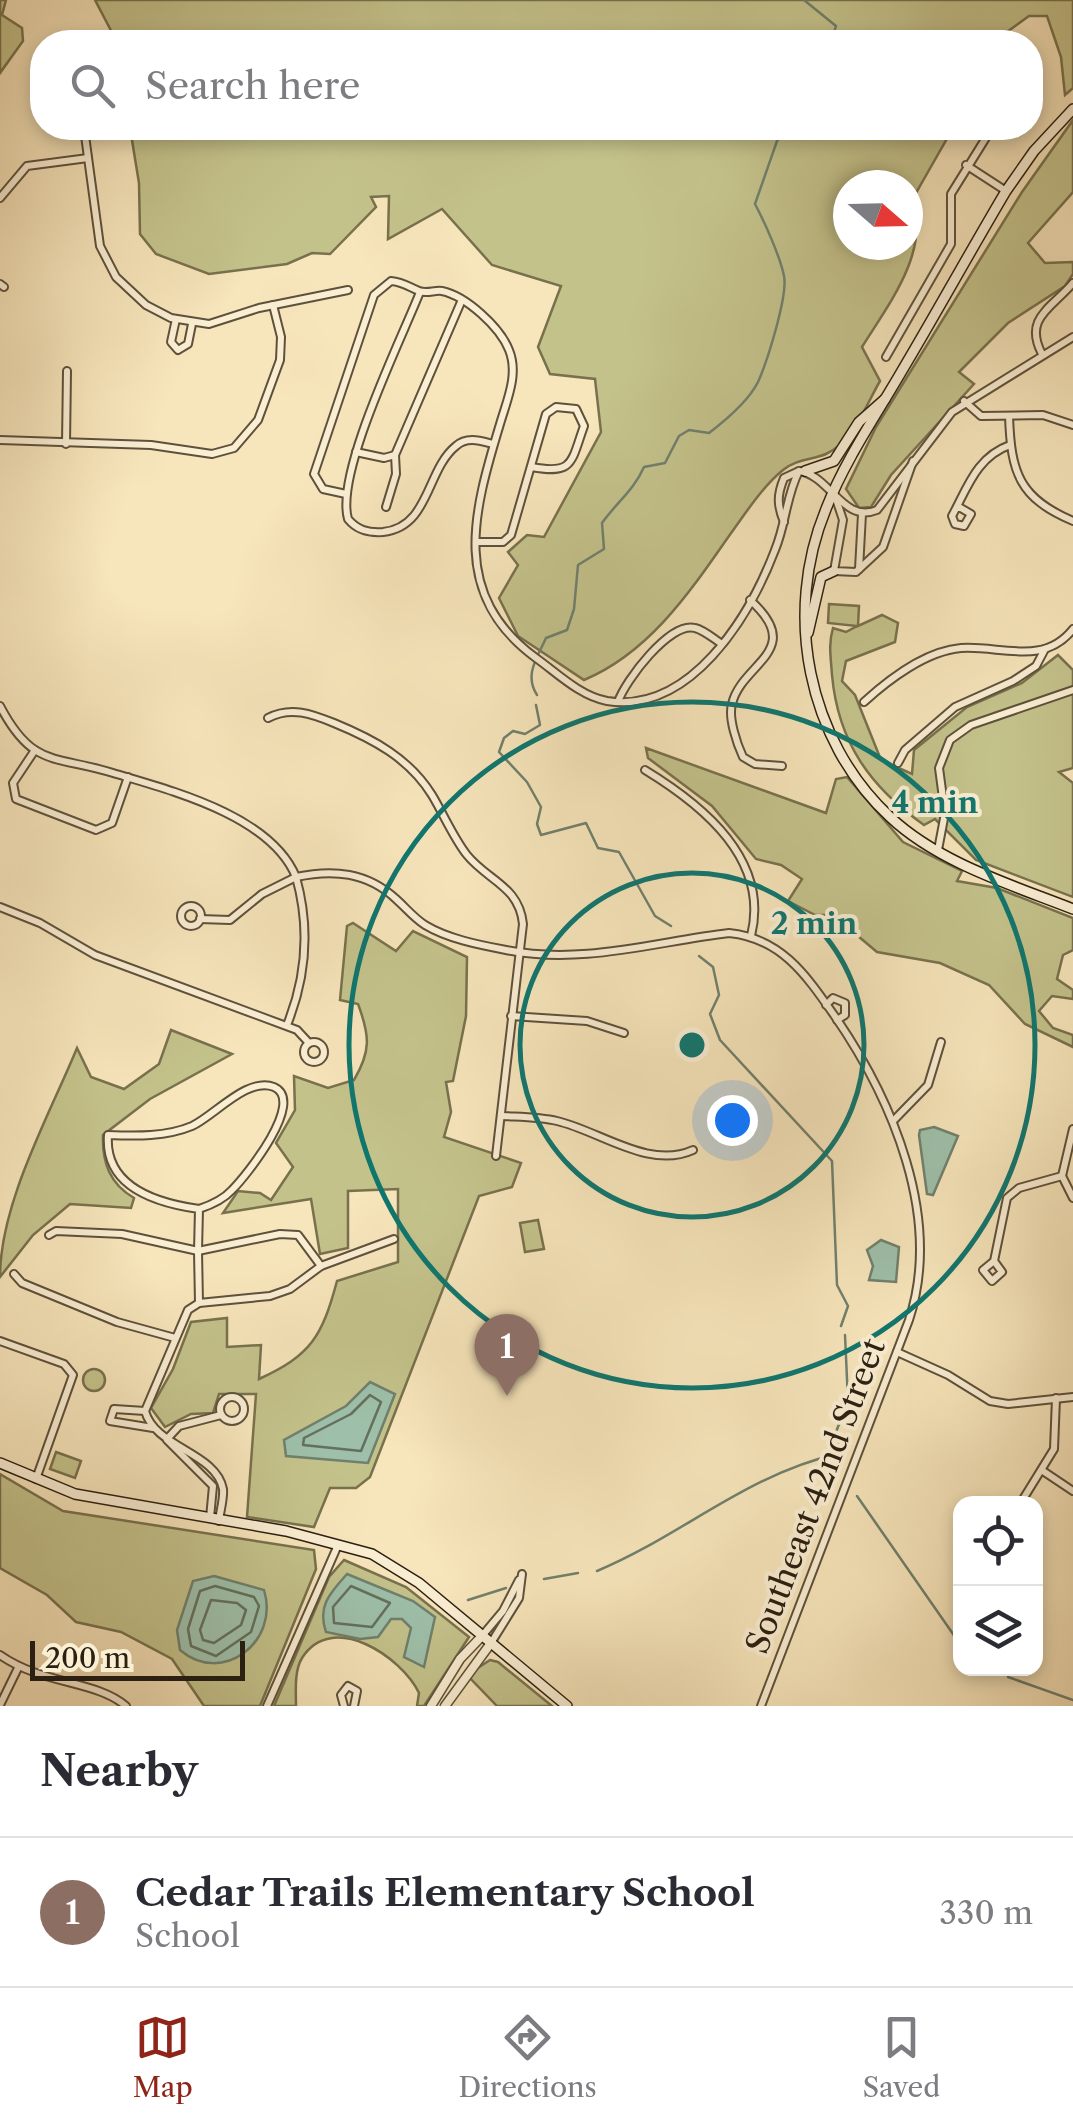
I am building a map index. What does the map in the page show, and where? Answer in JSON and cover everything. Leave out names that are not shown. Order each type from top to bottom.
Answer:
[{"type":"main road","points":[[1073,108],[1034,151],[1006,191],[833,492],[809,567],[806,635],[816,697],[838,750],[891,818],[938,850],[1073,909]]},
{"type":"main road","points":[[802,470],[831,464],[867,413],[887,398]]},
{"type":"main road","points":[[806,635],[814,621],[821,577],[834,571]]},
{"type":"main road","points":[[0,1463],[75,1494],[339,1544],[395,1566],[567,1706]]},
{"type":"street","points":[[86,140],[96,230],[106,262],[130,292],[176,319],[192,324],[220,322],[273,304],[348,290]]},
{"type":"street","points":[[886,357],[951,244],[949,202],[966,165],[984,140]]},
{"type":"street","points":[[0,198],[27,166],[88,158]]},
{"type":"street","points":[[966,165],[1006,191]]},
{"type":"street","points":[[346,494],[323,489],[314,474],[379,288],[398,281],[420,292],[440,291],[461,302],[497,329],[512,357],[511,385],[480,502],[477,542],[484,603],[514,642],[578,688],[618,702],[641,703],[664,694],[722,644],[750,600],[784,523],[778,508],[784,478],[802,470],[852,510],[862,514],[880,507],[915,455],[964,401],[1073,337]]},
{"type":"street","points":[[1042,354],[1034,340],[1036,323],[1072,286]]},
{"type":"street","points":[[420,292],[356,452],[346,494],[346,514],[356,527],[375,532],[397,528],[418,511],[455,446],[471,440],[494,444]]},
{"type":"street","points":[[386,508],[396,474],[395,455],[461,302]]},
{"type":"street","points":[[0,440],[151,445],[212,454],[228,451],[253,430],[280,360],[281,337],[273,304]]},
{"type":"street","points":[[176,319],[171,342],[178,350],[188,344],[192,324]]},
{"type":"street","points":[[66,372],[66,444]]},
{"type":"street","points":[[964,401],[981,416],[1052,416],[1073,425]]},
{"type":"street","points":[[477,542],[503,542],[511,535],[532,467],[550,410],[576,409],[584,422],[569,466],[558,472],[532,467]]},
{"type":"street","points":[[1010,416],[1010,445],[1016,470],[1034,500],[1073,521]]},
{"type":"street","points":[[959,507],[980,466],[1010,445]]},
{"type":"street","points":[[356,452],[384,458],[395,455]]},
{"type":"street","points":[[833,492],[842,520],[834,571],[859,570],[886,541],[915,455]]},
{"type":"street","points":[[842,520],[852,510]]},
{"type":"street","points":[[859,570],[862,514]]},
{"type":"street","points":[[750,600],[769,622],[771,648],[736,694],[731,715],[742,757],[755,764],[782,766]]},
{"type":"street","points":[[618,702],[639,664],[682,630],[696,628],[722,644]]},
{"type":"street","points":[[898,763],[905,750],[955,706],[1036,666],[1046,648],[1073,629]]},
{"type":"street","points":[[864,702],[892,678],[951,650],[1008,654],[1046,648]]},
{"type":"street","points":[[938,850],[945,813],[938,768],[950,740],[971,724],[1073,690]]},
{"type":"street","points":[[0,706],[15,732],[35,750],[67,765],[128,778],[180,797],[260,831],[279,847],[296,878],[302,905],[303,978],[286,1026]]},
{"type":"street","points":[[268,718],[289,711],[315,715],[364,735],[410,768],[426,786],[466,854],[516,898],[524,924],[496,1156]]},
{"type":"street","points":[[35,750],[13,783],[16,798],[96,830],[112,823],[128,778]]},
{"type":"street","points":[[645,770],[690,801],[738,852],[751,875],[757,902],[751,936]]},
{"type":"street","points":[[200,919],[230,920],[262,894],[296,878],[336,872],[361,877],[386,890],[435,930],[521,953],[592,954],[729,933],[751,936],[793,961],[837,1020],[845,1015],[845,1003],[834,998],[826,1004]]},
{"type":"street","points":[[0,907],[40,923],[95,955],[286,1026],[309,1042]]},
{"type":"street","points":[[511,1016],[587,1022],[624,1033]]},
{"type":"street","name":"Southeast 42nd Street","points":[[761,1706],[914,1304],[915,1214],[894,1120],[868,1067],[837,1020]]},
{"type":"street","points":[[894,1120],[928,1085],[941,1042]]},
{"type":"street","points":[[259,1085],[273,1086],[283,1094],[286,1108],[280,1123],[232,1190],[199,1209],[178,1206],[124,1184],[112,1166],[108,1135],[143,1136],[194,1126],[259,1085]]},
{"type":"street","points":[[502,1116],[556,1121],[646,1153],[676,1155],[693,1150]]},
{"type":"street","points":[[1073,1130],[1062,1176],[1073,1198]]},
{"type":"street","points":[[994,1261],[1007,1198],[1018,1188],[1062,1176]]},
{"type":"street","points":[[199,1209],[199,1303]]},
{"type":"street","points":[[49,1236],[56,1231],[122,1234],[198,1251],[280,1234],[298,1236],[321,1266]]},
{"type":"street","points":[[145,1411],[188,1310],[199,1303],[270,1296],[290,1289],[321,1266],[394,1239]]},
{"type":"street","points":[[14,1274],[22,1283],[117,1322],[175,1338]]},
{"type":"street","points":[[0,1341],[64,1364],[72,1375],[36,1480]]},
{"type":"street","points":[[897,1352],[948,1375],[990,1401],[1008,1404],[1073,1397]]},
{"type":"street","points":[[1026,1496],[1043,1471],[1056,1440],[1056,1398]]},
{"type":"street","points":[[145,1411],[114,1409],[110,1421],[154,1428]]},
{"type":"street","points":[[145,1411],[154,1428],[213,1486],[215,1521]]},
{"type":"street","points":[[167,1439],[179,1426],[222,1415]]},
{"type":"street","points":[[1043,1471],[1073,1491]]},
{"type":"street","points":[[267,1706],[339,1544]]},
{"type":"street","points":[[431,1706],[460,1659],[487,1640],[500,1629],[519,1598],[522,1574],[511,1599],[492,1623],[487,1640],[445,1706]]},
{"type":"street","points":[[0,1655],[38,1677],[111,1694],[126,1706]]},
{"type":"street","points":[[0,1705],[18,1668]]},
{"type":"street","points":[[348,1686],[358,1694],[354,1705],[344,1706],[341,1695],[348,1686]]},
{"type":"shaded area","points":[[0,0],[6,0],[2,15],[22,28],[23,41],[0,73]]},
{"type":"shaded area","points":[[95,0],[1073,0],[1073,88],[1065,95],[1061,57],[1047,16],[1029,16],[1010,30],[111,30]]},
{"type":"shaded area","points":[[1073,120],[1073,192],[1028,243],[1045,263],[1073,262],[1073,274],[1065,286],[1008,323],[959,372],[974,384],[891,475],[871,507],[859,508],[846,489],[876,427],[1022,192]]},
{"type":"shaded area","points":[[132,140],[946,140],[923,181],[923,170],[833,170],[833,260],[910,260],[862,347],[880,381],[851,432],[835,448],[793,464],[775,477],[666,619],[629,654],[584,680],[518,636],[499,598],[518,565],[508,552],[527,535],[544,537],[601,432],[595,379],[550,374],[538,347],[561,286],[492,265],[442,209],[388,239],[389,196],[371,197],[376,207],[330,254],[312,253],[287,264],[209,274],[156,254],[140,234],[139,183]]},
{"type":"shaded area","points":[[829,604],[859,606],[858,626],[882,615],[898,623],[895,642],[846,661],[842,681],[855,695],[881,760],[912,774],[914,750],[967,707],[1022,683],[1058,655],[1073,670],[1073,768],[1059,772],[1073,783],[1073,897],[976,860],[935,819],[924,825],[873,779],[841,721],[832,675],[833,628],[846,632],[857,626],[828,623]]},
{"type":"shaded area","points":[[646,748],[826,813],[836,779],[847,777],[903,842],[962,871],[957,881],[997,888],[1073,918],[1073,950],[1063,955],[1057,979],[1073,990],[1073,999],[1052,996],[1039,1011],[1053,1028],[1073,1035],[1073,1047],[1025,1024],[989,985],[940,963],[877,952],[833,915],[815,915],[788,901],[802,879],[781,865],[756,859],[712,806],[648,758]]},
{"type":"shaded area","points":[[353,923],[396,951],[413,931],[467,957],[466,1016],[453,1081],[446,1082],[451,1112],[444,1137],[521,1163],[512,1187],[479,1196],[370,1477],[356,1488],[330,1488],[314,1527],[247,1517],[256,1394],[219,1394],[213,1413],[191,1414],[165,1427],[151,1408],[173,1369],[191,1322],[227,1318],[227,1347],[261,1345],[259,1379],[291,1361],[312,1342],[326,1317],[337,1281],[398,1262],[398,1189],[348,1191],[348,1248],[320,1254],[311,1199],[223,1213],[238,1191],[260,1193],[271,1200],[293,1167],[276,1143],[295,1110],[294,1076],[328,1088],[354,1080],[360,1070],[367,1043],[365,1025],[358,1004],[340,1000],[347,926]]},
{"type":"shaded area","points":[[171,1030],[232,1054],[150,1099],[103,1135],[109,1172],[134,1198],[131,1208],[70,1204],[33,1235],[0,1277],[2,1249],[17,1190],[77,1048],[91,1077],[124,1089],[159,1064]]},
{"type":"shaded area","points":[[538,1220],[544,1249],[525,1252],[520,1223]]},
{"type":"shaded area","points":[[94,1369],[102,1372],[102,1388],[94,1391],[86,1388],[83,1380],[86,1372]]},
{"type":"shaded area","points":[[56,1452],[81,1461],[75,1478],[50,1469]]},
{"type":"shaded area","points":[[0,1474],[63,1511],[314,1550],[316,1569],[260,1706],[204,1706],[172,1659],[121,1632],[76,1622],[47,1595],[0,1568]]},
{"type":"shaded area","points":[[344,1560],[406,1587],[469,1637],[424,1706],[417,1706],[419,1693],[410,1679],[382,1653],[348,1638],[331,1638],[315,1644],[299,1663],[296,1706],[274,1706],[329,1577]]},
{"type":"shaded area","points":[[490,1660],[498,1662],[552,1706],[497,1706],[467,1675]]},
{"type":"water","points":[[934,1127],[958,1136],[933,1195],[927,1194],[919,1135],[920,1130]]},
{"type":"water","points":[[881,1240],[899,1247],[896,1282],[869,1280],[873,1266],[867,1250]]},
{"type":"water","points":[[370,1382],[395,1394],[368,1463],[286,1456],[284,1440],[346,1406]]},
{"type":"water","points":[[347,1574],[413,1601],[435,1617],[424,1667],[404,1657],[411,1628],[402,1619],[391,1619],[378,1637],[360,1639],[326,1632],[324,1607]]},
{"type":"water","points":[[214,1576],[264,1590],[267,1609],[264,1626],[244,1653],[229,1661],[213,1663],[196,1660],[180,1650],[177,1630],[193,1581]]},
{"type":"waterway","points":[[804,0],[836,26],[835,30]]},
{"type":"waterway","points":[[537,695],[532,680],[536,660],[546,638],[567,630],[574,609],[578,565],[604,549],[602,523],[644,467],[665,463],[679,436],[689,430],[709,433],[743,403],[758,382],[783,298],[784,276],[779,259],[755,204],[778,140]]},
{"type":"waterway","points":[[536,705],[540,725],[525,734],[513,731],[504,738],[499,752],[527,782],[541,807],[537,824],[541,835],[586,823],[598,848],[619,852],[655,916],[671,926]]},
{"type":"waterway","points":[[699,956],[713,967],[719,995],[710,1014],[720,1040],[832,1161],[837,1285],[848,1306],[841,1326]]},
{"type":"waterway","points":[[836,1479],[840,1453],[836,1432],[848,1401],[845,1335]]},
{"type":"waterway","points":[[597,1571],[773,1476],[840,1453]]},
{"type":"waterway","points":[[857,1496],[953,1634]]},
{"type":"waterway","points":[[544,1579],[578,1573]]},
{"type":"waterway","points":[[468,1600],[506,1588]]},
{"type":"waterway","points":[[1008,1677],[1073,1700]]},
{"type":"place","name":"Cedar Trails Elementary School","points":[[507,1396]]}]
